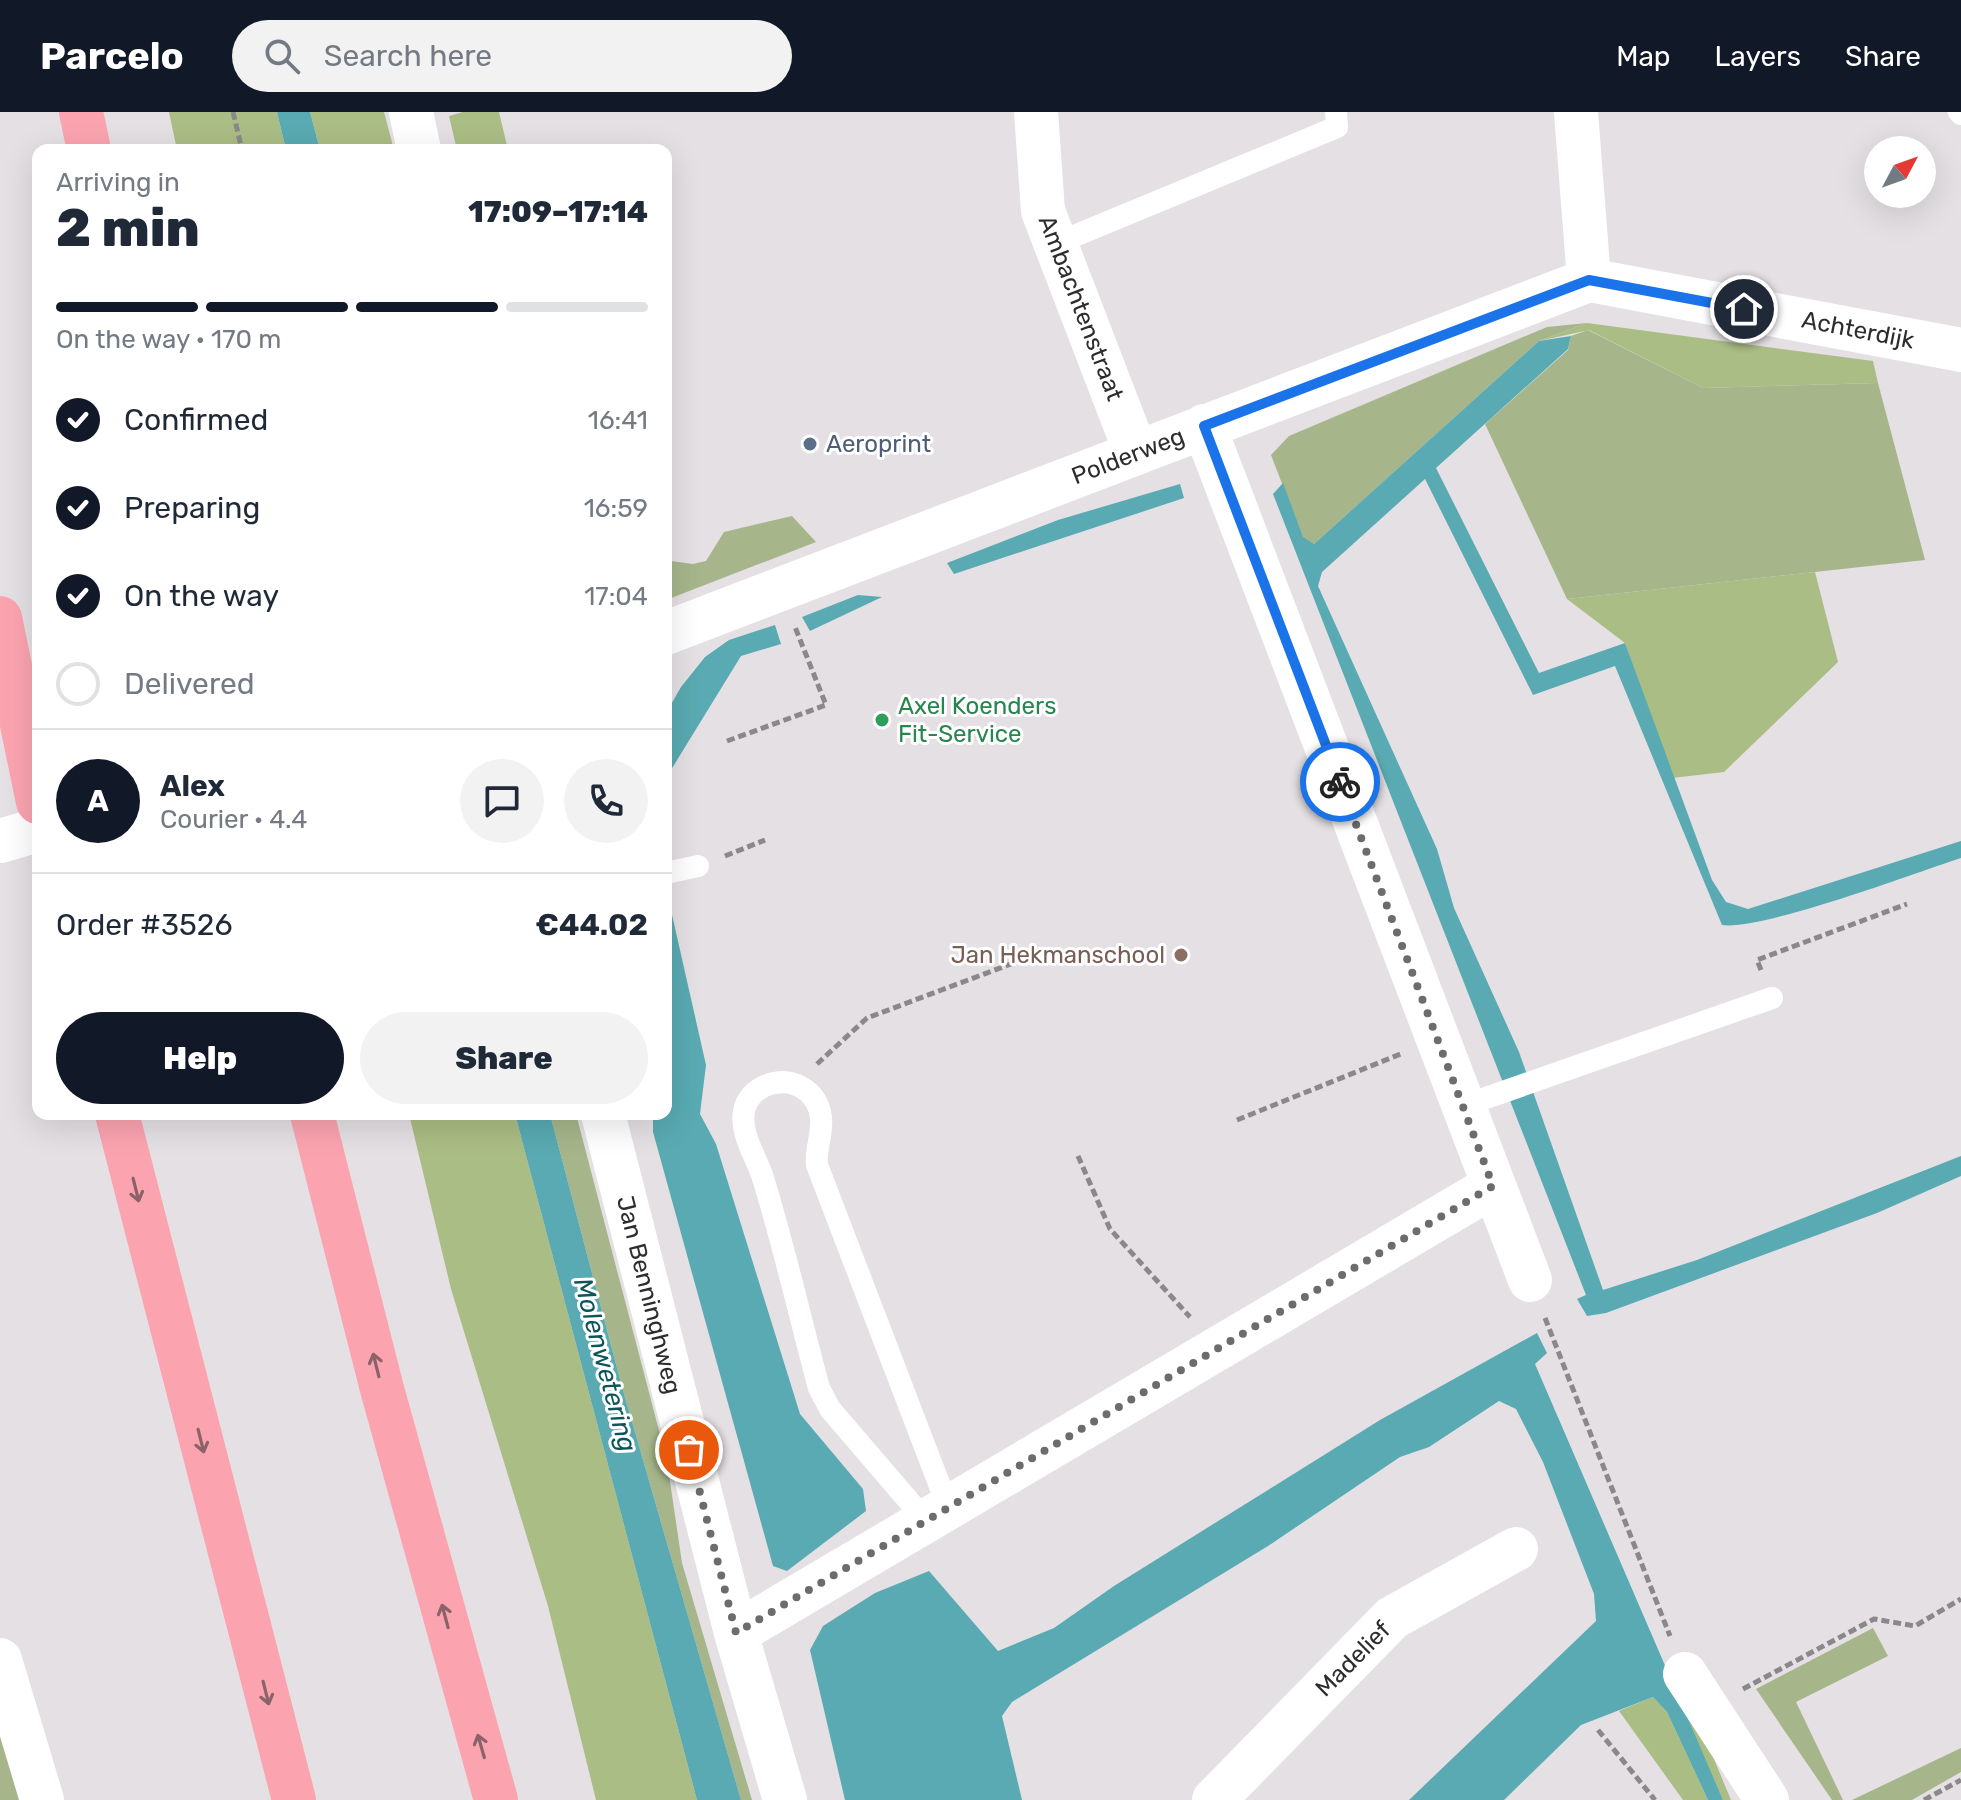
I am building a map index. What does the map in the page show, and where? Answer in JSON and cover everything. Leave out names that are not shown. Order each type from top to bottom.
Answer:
[{"type":"highway","points":[[81,112],[88,144]]},
{"type":"highway","points":[[0,618],[32,778]]},
{"type":"highway","points":[[119,1120],[294,1800]]},
{"type":"highway","points":[[314,1120],[386,1404],[496,1800]]},
{"type":"street","points":[[411,112],[418,144]]},
{"type":"street","name":"Ambachtenstraat","points":[[1036,112],[1043,211],[1136,453]]},
{"type":"street","points":[[1576,112],[1589,280]]},
{"type":"street","name":"Achterdijk","points":[[1589,280],[1961,350]]},
{"type":"street","name":"Polderweg","points":[[672,631],[1589,280]]},
{"type":"street","points":[[1204,426],[1438,1040],[1477,1100],[1493,1186],[1530,1280]]},
{"type":"street","points":[[0,841],[32,832]]},
{"type":"street","name":"Jan Benninghweg","points":[[605,1120],[736,1633],[785,1800]]},
{"type":"street","points":[[736,1633],[1493,1186]]},
{"type":"street","name":"Madelief","points":[[1214,1800],[1392,1618],[1516,1549]]},
{"type":"street","points":[[0,1660],[42,1800]]},
{"type":"street","points":[[1696,1691],[1767,1800]]},
{"type":"lane","points":[[1055,244],[1337,127],[1336,112]]},
{"type":"lane","points":[[672,872],[698,866]]},
{"type":"lane","points":[[1477,1100],[1772,998]]},
{"type":"lane","points":[[774,1082],[797,1083],[813,1097],[821,1116],[817,1165],[937,1514],[830,1409],[819,1388],[762,1174],[745,1132],[744,1111],[750,1097],[760,1087],[774,1082]]},
{"type":"path","points":[[233,112],[241,144]]},
{"type":"path","points":[[727,741],[826,705],[780,589]]},
{"type":"path","points":[[698,866],[765,840]]},
{"type":"path","points":[[1772,998],[1757,960],[1907,904]]},
{"type":"path","points":[[797,1083],[867,1018],[1016,962]]},
{"type":"path","points":[[1237,1120],[1438,1040]]},
{"type":"path","points":[[1078,1156],[1110,1229],[1218,1348]]},
{"type":"path","points":[[1530,1280],[1696,1691],[1874,1619],[1915,1626],[1961,1599]]},
{"type":"path","points":[[1598,1730],[1655,1800]]},
{"type":"path","points":[[1924,1800],[1961,1780]]},
{"type":"green space","points":[[169,112],[277,112],[285,144],[176,144]]},
{"type":"green space","points":[[310,112],[384,112],[392,144],[318,144]]},
{"type":"green space","points":[[463,112],[499,112],[507,144],[456,144],[449,116]]},
{"type":"green space","points":[[1587,323],[1539,341],[1314,544],[1303,538],[1271,455],[1289,436],[1547,327]]},
{"type":"green space","points":[[1587,323],[1873,361],[1878,383],[1703,388],[1589,330],[1539,341]]},
{"type":"green space","points":[[1588,330],[1703,388],[1878,383],[1925,560],[1567,599],[1485,424],[1568,350],[1571,336]]},
{"type":"green space","points":[[792,516],[816,542],[672,598],[672,561],[693,564],[706,561],[724,532]]},
{"type":"green space","points":[[1815,572],[1838,662],[1724,772],[1672,778],[1625,643],[1567,599]]},
{"type":"green space","points":[[410,1120],[517,1120],[697,1800],[596,1800],[548,1606],[451,1289]]},
{"type":"green space","points":[[552,1120],[578,1120],[667,1461],[682,1563],[752,1800],[741,1800],[622,1387]]},
{"type":"green space","points":[[1873,1628],[1888,1656],[1796,1702],[1843,1800],[1832,1800],[1756,1689]]},
{"type":"green space","points":[[1673,1690],[1711,1752],[1731,1800],[1723,1800]]},
{"type":"green space","points":[[1653,1697],[1667,1712],[1708,1800],[1683,1800],[1619,1711]]},
{"type":"green space","points":[[0,1698],[28,1800],[0,1800]]},
{"type":"green space","points":[[1961,1748],[1961,1772],[1912,1800],[1852,1800]]},
{"type":"water","points":[[277,112],[310,112],[318,144],[285,144]]},
{"type":"water","points":[[1571,336],[1568,349],[1436,468],[1539,673],[1625,643],[1712,880],[1726,902],[1748,909],[1961,841],[1961,858],[1803,910],[1742,924],[1722,925],[1615,666],[1533,695],[1425,479],[1322,572],[1318,586],[1437,849],[1454,908],[1519,1052],[1603,1290],[1697,1260],[1961,1156],[1961,1176],[1877,1213],[1606,1313],[1587,1316],[1577,1299],[1586,1295],[1273,494],[1283,483],[1303,537],[1314,544],[1539,341]]},
{"type":"water","points":[[1180,484],[1184,498],[954,574],[947,563],[1058,520]]},
{"type":"water","points":[[858,595],[882,597],[810,631],[802,617]]},
{"type":"water","points":[[775,625],[781,644],[741,656],[672,768],[672,703],[705,657],[729,640]]},
{"type":"water","points":[[672,915],[706,1065],[700,1114],[716,1144],[800,1414],[863,1489],[866,1511],[787,1571],[773,1566],[653,1132],[653,1120],[672,1120]]},
{"type":"water","name":"Molenwetering","points":[[517,1120],[552,1120],[622,1387],[741,1800],[697,1800]]},
{"type":"water","points":[[1537,1333],[1547,1353],[1535,1364],[1723,1800],[1708,1800],[1667,1712],[1653,1697],[1581,1725],[1504,1800],[1409,1800],[1596,1621],[1594,1594],[1543,1462],[1516,1409],[1499,1401],[1429,1447],[1400,1457],[1268,1546],[1012,1702],[1002,1716],[1022,1800],[845,1800],[810,1650],[823,1626],[875,1593],[929,1571],[998,1651],[1054,1628],[1114,1586],[1380,1420]]},
{"type":"pier","points":[[32,903],[32,954],[0,965],[0,915]]},
{"type":"way so far","points":[[689,1450],[736,1633],[1493,1186],[1340,782]]},
{"type":"place","name":"Aeroprint","points":[[810,444]]},
{"type":"place","name":"Axel Koenders Fit-Service","points":[[882,720]]},
{"type":"place","name":"Jan Hekmanschool","points":[[1181,955]]},
{"type":"route","points":[[1340,782],[1204,426],[1589,280],[1744,309]]}]
